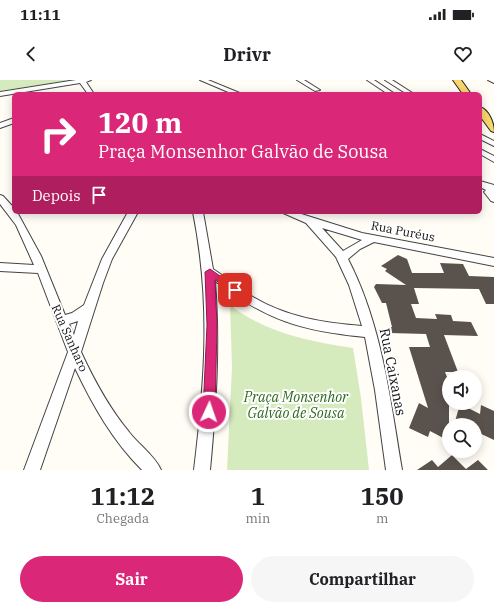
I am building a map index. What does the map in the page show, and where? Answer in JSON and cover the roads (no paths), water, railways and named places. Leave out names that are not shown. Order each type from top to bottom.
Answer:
[{"type":"main road","points":[[457,80],[466,92]]},
{"type":"main road","points":[[482,113],[494,129]]},
{"type":"street","points":[[0,94],[84,80],[90,92]]},
{"type":"street","points":[[203,80],[213,81],[241,92]]},
{"type":"street","points":[[300,80],[319,92]]},
{"type":"street","points":[[314,80],[319,92]]},
{"type":"street","points":[[370,80],[389,92]]},
{"type":"street","points":[[388,80],[408,92]]},
{"type":"street","points":[[213,81],[236,92]]},
{"type":"street","points":[[0,126],[12,121]]},
{"type":"street","points":[[482,137],[494,144]]},
{"type":"street","points":[[482,152],[494,160]]},
{"type":"street","points":[[482,186],[490,193]]},
{"type":"street","name":"Rua Sanharo","points":[[0,198],[12,212]]},
{"type":"street","name":"Rua Sanharo","points":[[13,214],[41,269],[74,353],[105,411],[136,454],[153,470]]},
{"type":"street","points":[[32,470],[74,353],[88,308],[107,259],[132,214]]},
{"type":"street","points":[[198,214],[210,272],[212,291],[209,412],[202,470]]},
{"type":"street","name":"Rua Puréus","points":[[291,214],[311,223],[374,239],[494,262]]},
{"type":"street","name":"Rua Caixanas","points":[[311,223],[342,259],[364,312],[379,372],[394,470]]},
{"type":"street","points":[[342,259],[347,252],[355,247],[374,239]]},
{"type":"street","points":[[0,267],[41,269]]},
{"type":"street","points":[[210,272],[262,307],[279,315],[318,326],[370,332]]},
{"type":"street","points":[[61,321],[76,317],[88,308]]},
{"type":"park label","name":"Praça Monsenhor Galvão de Sousa","points":[[296,406]]}]
